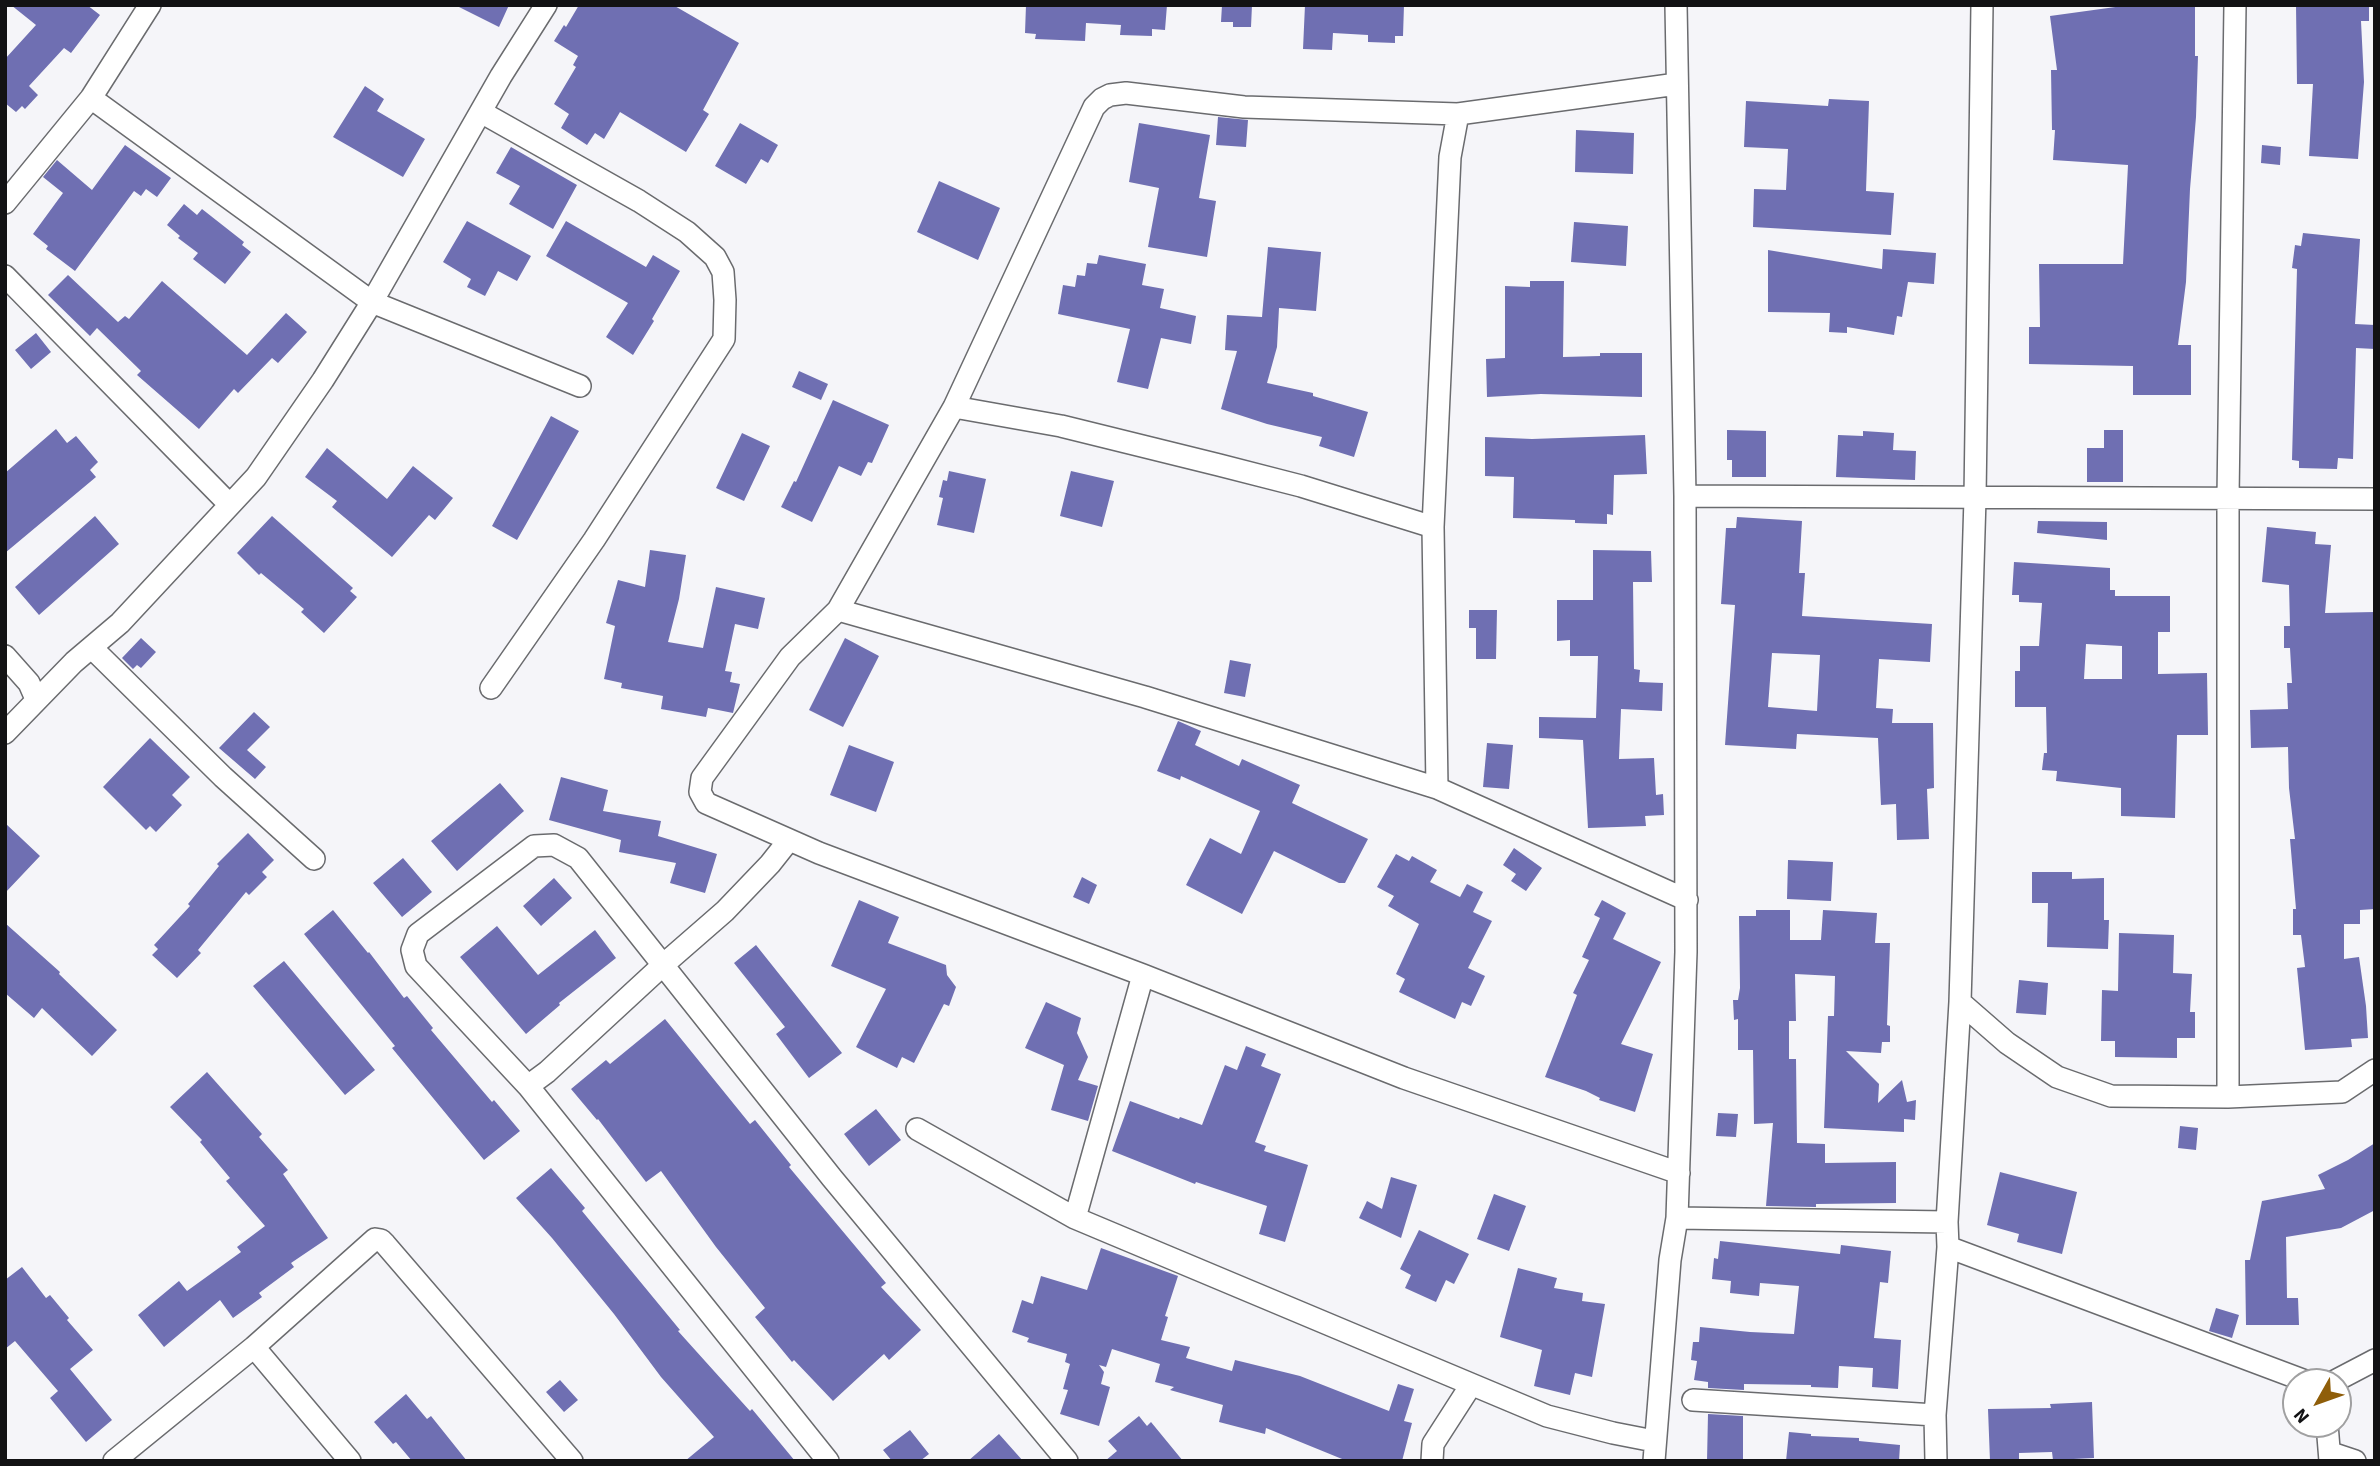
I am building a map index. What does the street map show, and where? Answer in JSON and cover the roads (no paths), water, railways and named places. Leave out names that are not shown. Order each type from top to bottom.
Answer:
[{"type":"street","points":[[5,203],[91,98],[150,5]]},
{"type":"street","points":[[5,733],[36,699],[129,614],[256,477],[323,380],[372,302],[546,5]]},
{"type":"street","points":[[917,1129],[1075,1218],[1548,1416],[1613,1433],[1654,1451],[1670,1260],[1677,1218],[1687,900],[1685,496],[1676,5]]},
{"type":"street","points":[[1936,1461],[1935,1415],[1948,1247],[1947,1222],[1960,1002],[1975,498],[1982,5]]},
{"type":"street","points":[[2228,1097],[2228,497],[2235,5]]},
{"type":"street","points":[[1677,84],[1458,114],[1244,107],[1126,93],[1102,99],[1094,107],[954,407],[838,610],[790,657],[702,778],[700,792],[706,803],[789,840],[1404,1078],[1679,1173]]},
{"type":"street","points":[[91,98],[372,302],[580,386]]},
{"type":"street","points":[[481,112],[639,201],[687,232],[715,257],[723,272],[725,300],[724,339],[594,540],[491,688]]},
{"type":"street","points":[[1437,788],[1433,527],[1450,157],[1458,114]]},
{"type":"street","points":[[5,276],[230,505]]},
{"type":"street","points":[[954,407],[1061,426],[1301,486],[1433,527]]},
{"type":"street","points":[[1685,496],[2375,499]]},
{"type":"street","points":[[838,610],[1145,697],[1437,788],[1687,900]]},
{"type":"street","points":[[93,649],[223,777],[314,859]]},
{"type":"street","points":[[5,656],[29,683],[36,699]]},
{"type":"street","points":[[528,1086],[547,1072],[725,911],[789,840]]},
{"type":"street","points":[[828,1461],[528,1086],[416,967],[412,950],[418,934],[534,846],[554,845],[578,858],[832,1178],[1067,1461]]},
{"type":"street","points":[[1075,1218],[1143,975]]},
{"type":"street","points":[[1960,1002],[2007,1043],[2057,1076],[2111,1096],[2228,1097],[2342,1092],[2375,1070]]},
{"type":"street","points":[[1677,1218],[1947,1222]]},
{"type":"street","points":[[114,1461],[254,1347],[369,1242],[381,1240],[572,1461]]},
{"type":"street","points":[[1948,1247],[2282,1372]]},
{"type":"street","points":[[254,1347],[350,1461]]},
{"type":"street","points":[[2352,1372],[2375,1360]]},
{"type":"street","points":[[1432,1461],[1433,1444],[1471,1385]]},
{"type":"street","points":[[1693,1401],[1935,1415]]},
{"type":"street","points":[[2328,1438],[2330,1457],[2355,1461]]}]
